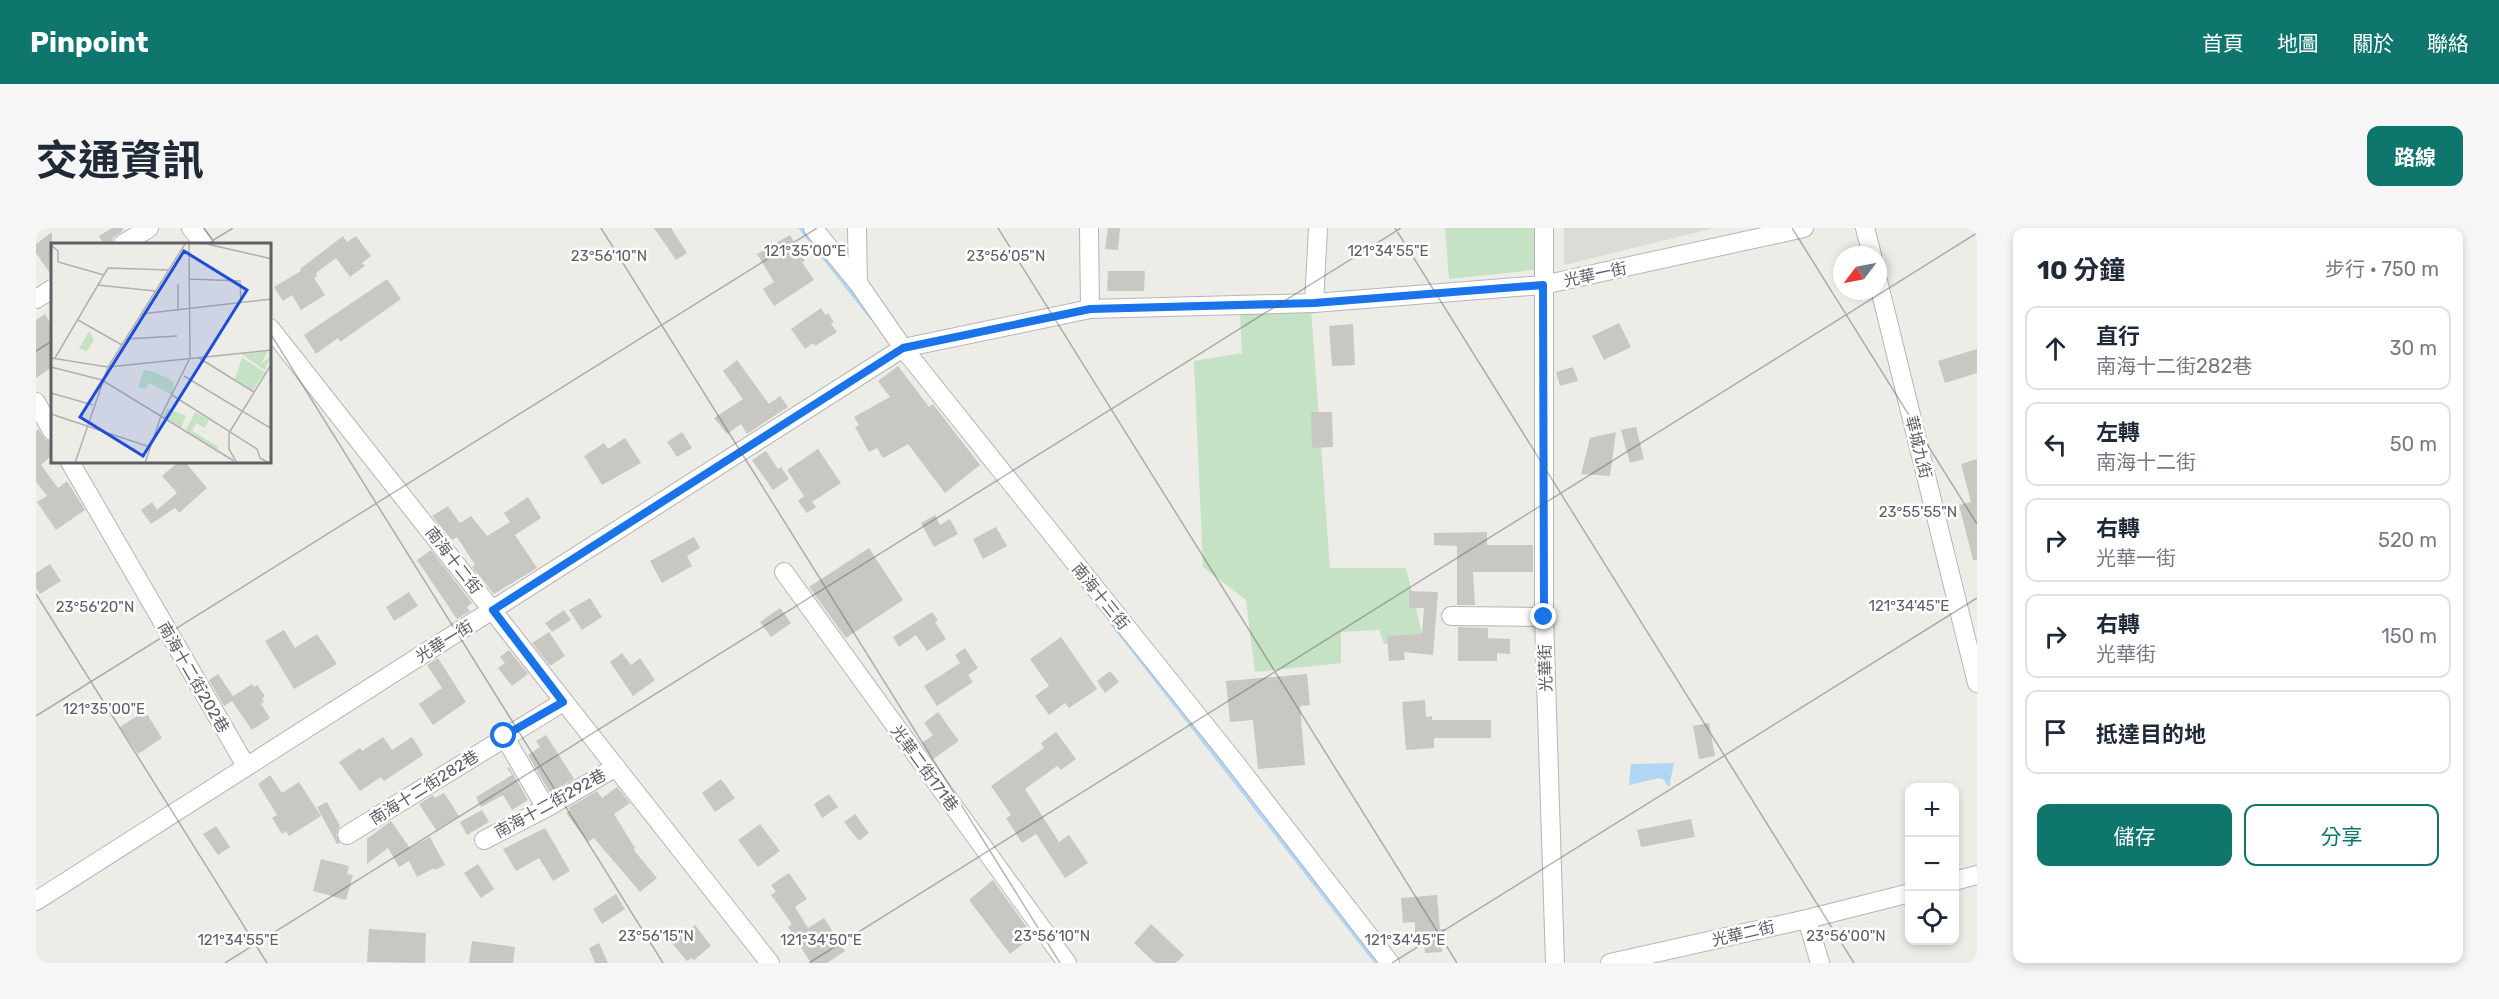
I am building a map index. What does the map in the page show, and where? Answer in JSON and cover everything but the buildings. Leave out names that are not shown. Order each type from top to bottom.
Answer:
[{"type":"street","points":[[125,243],[149,228]]},
{"type":"street","points":[[191,228],[203,243]]},
{"type":"street","name":"南海十三街","points":[[813,228],[858,283],[903,348],[1233,760],[1390,963]]},
{"type":"street","points":[[857,228],[858,283]]},
{"type":"street","points":[[1089,228],[1090,309]]},
{"type":"street","points":[[1314,303],[1318,228]]},
{"type":"street","name":"光華街","points":[[1544,228],[1544,617],[1555,963]]},
{"type":"street","name":"光華一街","points":[[36,901],[903,348],[1090,309],[1314,303],[1543,285],[1804,228]]},
{"type":"street","points":[[1865,228],[1870,246]]},
{"type":"street","points":[[36,299],[51,290]]},
{"type":"street","name":"華城九街","points":[[1883,300],[1977,683]]},
{"type":"street","name":"南海十二街","points":[[272,331],[770,963]]},
{"type":"street","points":[[36,402],[51,429]]},
{"type":"street","name":"南海十二街202巷","points":[[71,464],[246,766]]},
{"type":"street","name":"光華二街171巷","points":[[783,572],[1067,963]]},
{"type":"street","points":[[1450,616],[1544,617]]},
{"type":"street","name":"南海十二街282巷","points":[[347,835],[504,736],[563,702]]},
{"type":"street","points":[[504,736],[546,808]]},
{"type":"street","name":"南海十二街292巷","points":[[484,840],[546,808],[616,767]]},
{"type":"street","points":[[1959,880],[1977,875]]},
{"type":"street","name":"光華二街","points":[[1610,963],[1808,919],[1905,893]]},
{"type":"street","points":[[1808,919],[1820,963]]},
{"type":"shaded area","points":[[1564,228],[1715,228],[1564,265]]},
{"type":"green space","points":[[1445,228],[1544,228],[1544,269],[1449,279]]},
{"type":"green space","points":[[1311,308],[1330,568],[1406,568],[1423,637],[1384,644],[1379,630],[1341,632],[1341,663],[1255,672],[1246,600],[1203,567],[1194,361],[1242,353],[1240,312]]},
{"type":"water","points":[[1674,763],[1669,787],[1663,779],[1659,778],[1629,785],[1631,764]]},
{"type":"waterway","points":[[801,228],[872,318]]},
{"type":"waterway","points":[[1113,624],[1377,963]]},
{"type":"route","points":[[504,736],[563,702],[493,610],[903,348],[1090,309],[1314,303],[1543,285],[1544,617]]}]
